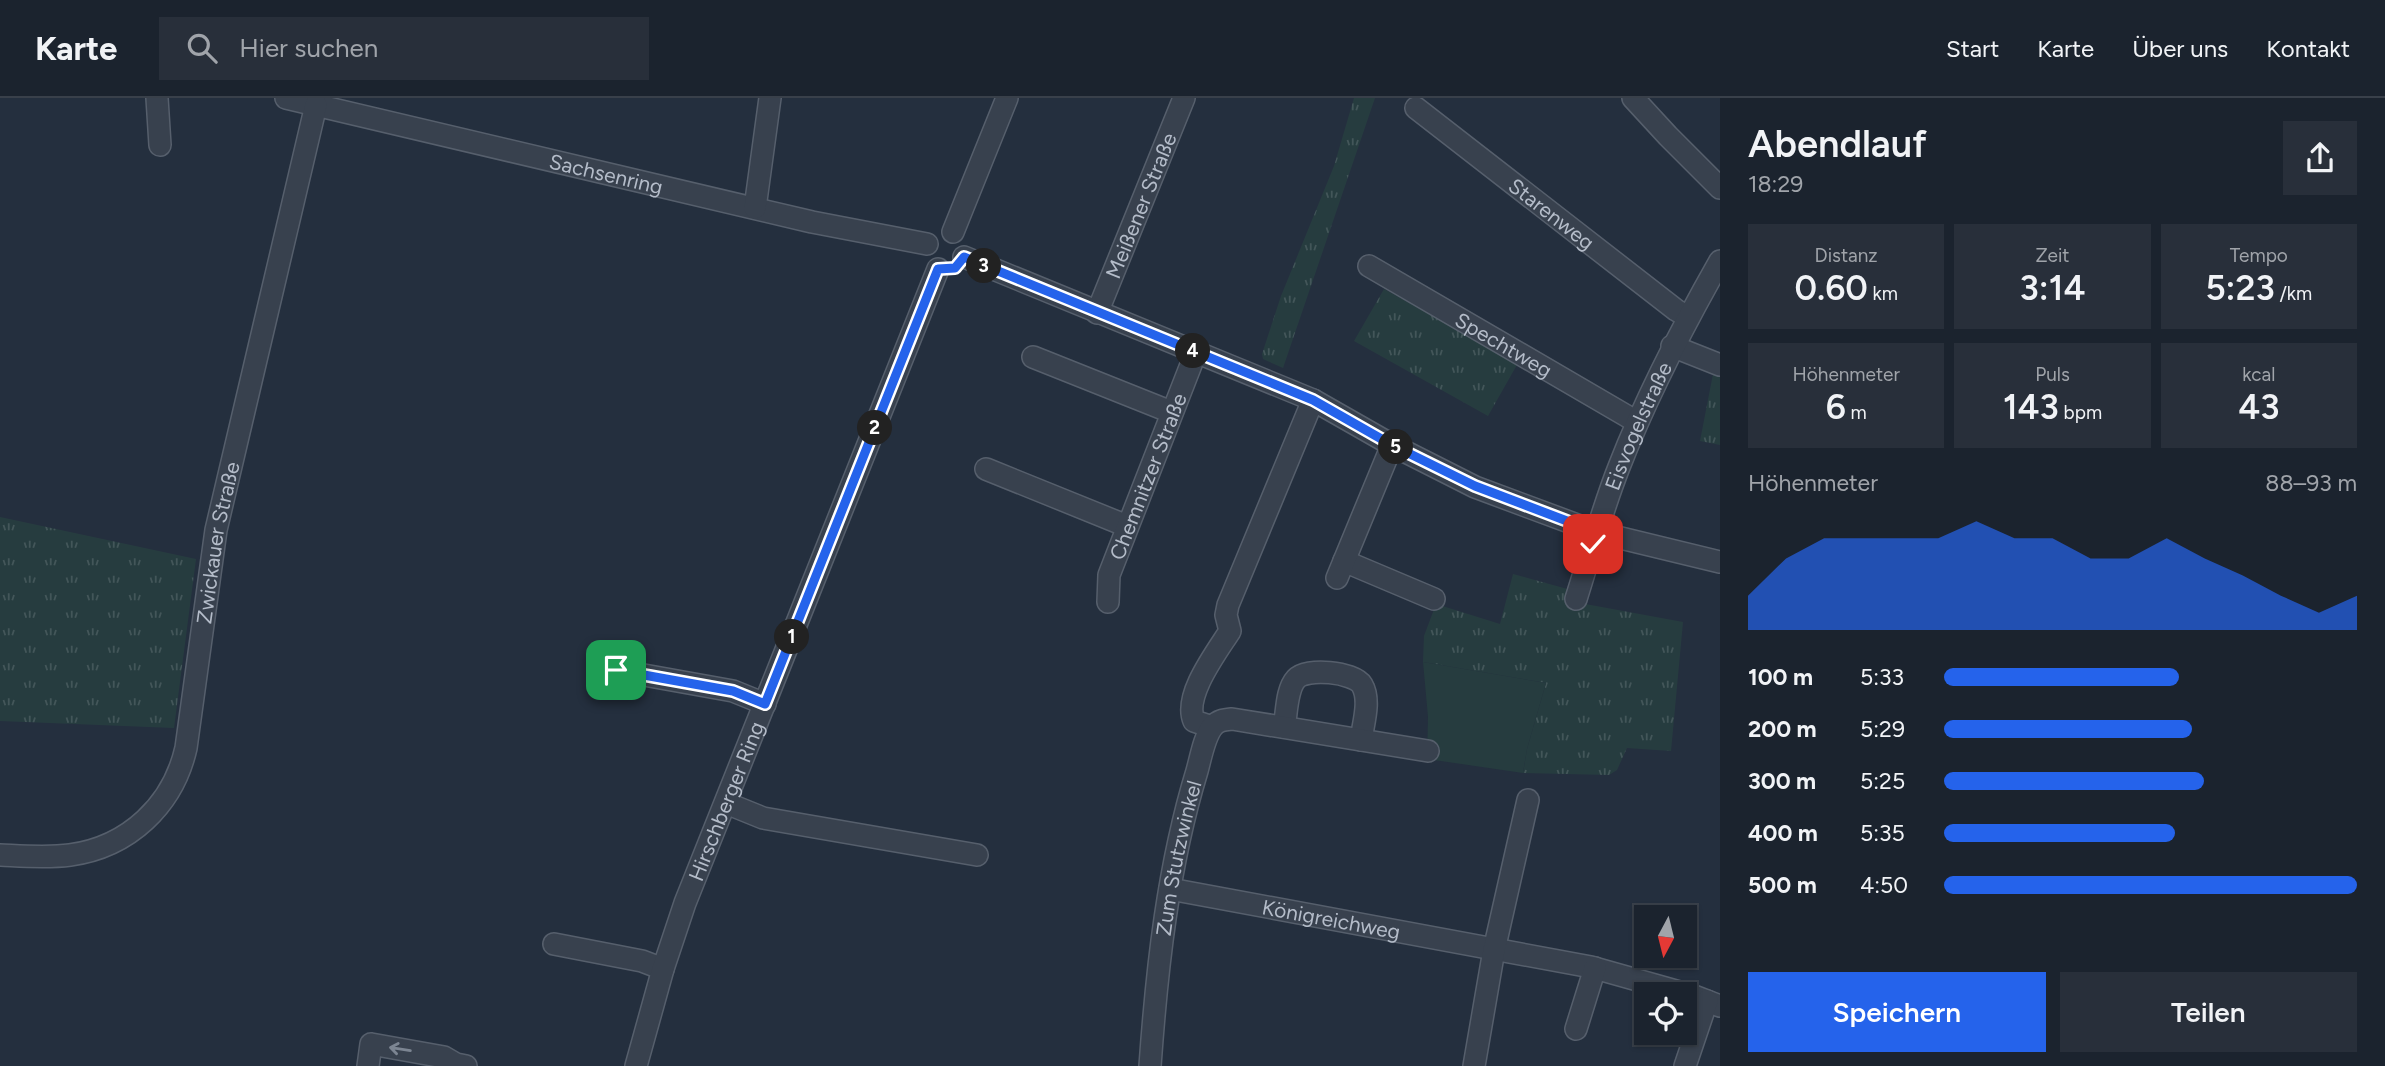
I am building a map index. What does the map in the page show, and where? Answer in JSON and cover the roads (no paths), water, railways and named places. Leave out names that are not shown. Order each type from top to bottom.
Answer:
[{"type":"street","points":[[156,98],[160,145]]},
{"type":"street","name":"Sachsenring","points":[[286,98],[755,208],[926,244]]},
{"type":"street","points":[[755,208],[770,98]]},
{"type":"street","points":[[953,232],[1007,98]]},
{"type":"street","name":"Meißener Straße","points":[[1097,313],[1184,98]]},
{"type":"street","points":[[1633,98],[1668,136],[1718,181]]},
{"type":"street","name":"Zwickauer Straße","points":[[0,855],[71,855],[114,843],[135,830],[158,807],[178,776],[186,748],[216,530],[316,106]]},
{"type":"street","name":"Starenweg","points":[[1416,108],[1688,317]]},
{"type":"street","points":[[942,230],[953,232],[963,242],[964,257],[955,268],[938,269],[928,260],[926,244],[933,235],[942,230]]},
{"type":"street","points":[[964,257],[1313,400],[1392,445],[1475,486],[1596,532],[1720,562]]},
{"type":"street","name":"Eisvogelstraße","points":[[1576,599],[1596,532],[1637,422],[1672,346],[1720,261]]},
{"type":"street","name":"Spechtweg","points":[[1369,265],[1637,422]]},
{"type":"street","name":"Hirschberger Ring","points":[[636,1066],[685,903],[938,269]]},
{"type":"street","points":[[1672,346],[1720,365]]},
{"type":"street","name":"Chemnitzer Straße","points":[[1108,602],[1109,575],[1196,352]]},
{"type":"street","points":[[1032,357],[1171,412]]},
{"type":"street","points":[[1313,400],[1228,605],[1226,615],[1230,631],[1192,700],[1190,712],[1194,721],[1212,727],[1220,720],[1232,719],[1428,751]]},
{"type":"street","points":[[1392,445],[1340,569],[1434,599]]},
{"type":"street","points":[[986,470],[1127,526]]},
{"type":"street","points":[[616,670],[733,691],[765,704]]},
{"type":"street","points":[[1284,727],[1291,687],[1303,673],[1313,671],[1354,678],[1361,684],[1366,701],[1361,740]]},
{"type":"street","name":"Zum Stutzwinkel","points":[[1150,1066],[1170,889],[1193,783],[1212,727]]},
{"type":"street","points":[[1474,1066],[1494,950],[1528,800]]},
{"type":"street","points":[[726,803],[763,818],[976,855]]},
{"type":"street","name":"Königreichweg","points":[[1170,889],[1595,968],[1707,1001]]},
{"type":"street","points":[[554,944],[642,961],[663,969]]},
{"type":"street","points":[[1576,1029],[1595,968]]},
{"type":"street","points":[[1685,1066],[1707,1001]]},
{"type":"street","points":[[368,1066],[371,1044],[443,1057],[466,1066]]}]
